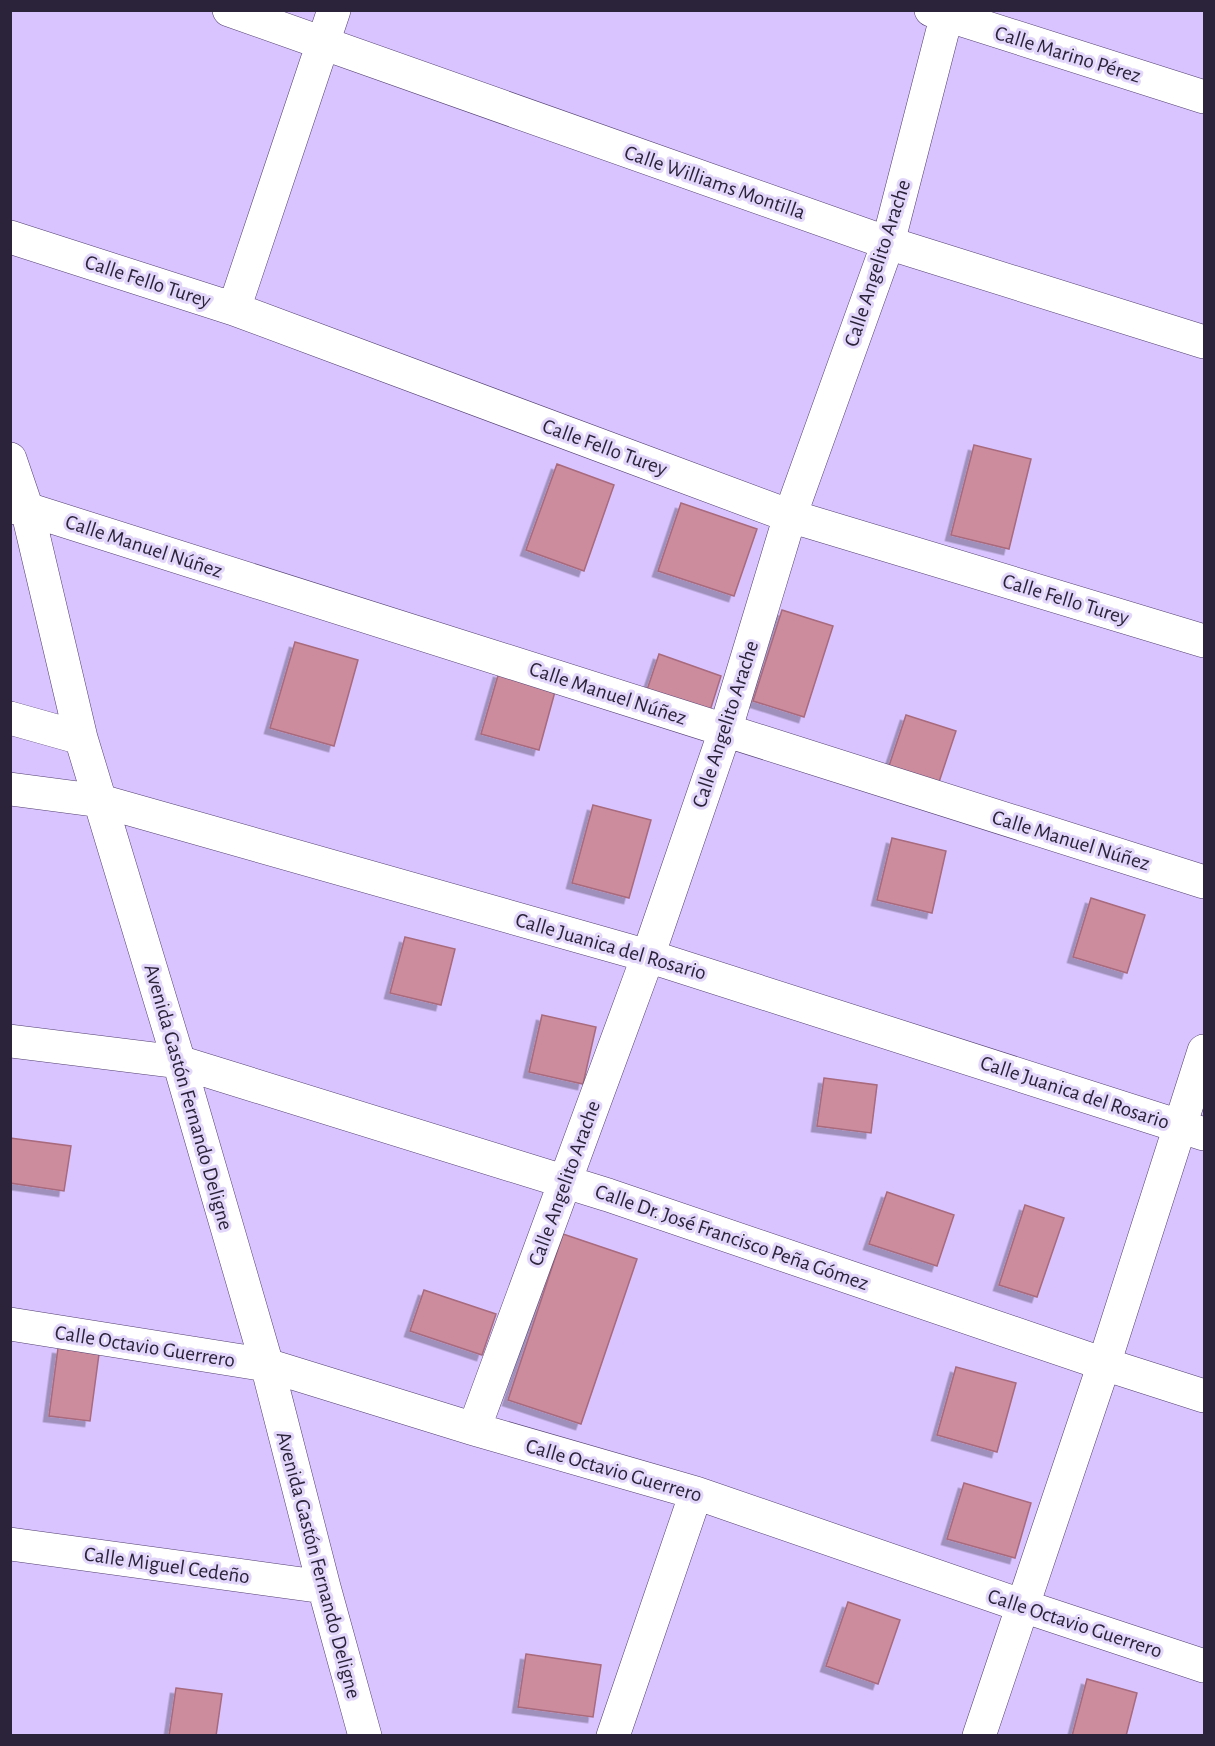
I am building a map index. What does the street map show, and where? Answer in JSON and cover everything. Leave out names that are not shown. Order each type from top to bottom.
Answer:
[{"type":"street","name":"Calle Williams Montilla","points":[[229,10],[888,243],[1204,342]]},
{"type":"street","points":[[234,309],[334,10]]},
{"type":"street","name":"Calle Marino Pérez","points":[[941,12],[1204,97]]},
{"type":"street","name":"Calle Angelito Arache","points":[[474,1429],[648,956],[725,730],[790,516],[888,243],[941,12]]},
{"type":"street","name":"Calle Fello Turey","points":[[10,237],[234,309],[790,516],[1204,641]]},
{"type":"street","name":"Avenida Gastón Fernando Deligne","points":[[10,459],[19,508],[81,738],[179,1062],[267,1365],[365,1736]]},
{"type":"street","name":"Calle Manuel Núñez","points":[[19,508],[1204,882]]},
{"type":"street","points":[[10,718],[81,738]]},
{"type":"street","name":"Calle Juanica del Rosario","points":[[10,789],[101,801],[648,956],[1192,1130]]},
{"type":"street","name":"Calle Dr. José Francisco Peña Gómez","points":[[10,1041],[179,1062],[565,1180],[1204,1396]]},
{"type":"street","points":[[979,1736],[1104,1364],[1192,1130],[1204,1051]]},
{"type":"street","name":"Calle Octavio Guerrero","points":[[10,1324],[267,1365],[696,1494],[1204,1666]]},
{"type":"street","points":[[613,1736],[696,1494]]},
{"type":"street","name":"Calle Miguel Cedeño","points":[[10,1544],[324,1587]]},
{"type":"building","points":[[974,445],[1031,459],[1009,549],[951,535]]},
{"type":"building","points":[[557,464],[614,485],[584,571],[526,550]]},
{"type":"building","points":[[681,503],[757,529],[734,596],[658,571]]},
{"type":"building","points":[[782,610],[833,626],[804,717],[753,701]]},
{"type":"building","points":[[295,642],[358,660],[334,746],[270,728]]},
{"type":"building","points":[[659,654],[721,676],[708,717],[645,696]]},
{"type":"building","points":[[499,672],[556,688],[539,750],[481,734]]},
{"type":"building","points":[[906,715],[956,731],[938,785],[888,769]]},
{"type":"building","points":[[593,805],[651,820],[629,898],[572,883]]},
{"type":"building","points":[[892,838],[946,851],[932,913],[877,900]]},
{"type":"building","points":[[1091,898],[1145,915],[1127,973],[1073,957]]},
{"type":"building","points":[[405,937],[455,949],[441,1005],[390,993]]},
{"type":"building","points":[[542,1015],[596,1027],[583,1084],[529,1072]]},
{"type":"building","points":[[824,1078],[877,1085],[871,1133],[817,1126]]},
{"type":"building","points":[[10,1138],[71,1146],[64,1191],[10,1183]]},
{"type":"building","points":[[887,1192],[954,1215],[937,1266],[869,1244]]},
{"type":"building","points":[[1025,1205],[1064,1218],[1037,1297],[999,1285]]},
{"type":"building","points":[[563,1234],[637,1259],[581,1424],[508,1400]]},
{"type":"building","points":[[424,1290],[496,1314],[482,1355],[410,1331]]},
{"type":"building","points":[[58,1348],[99,1354],[90,1421],[49,1416]]},
{"type":"building","points":[[956,1367],[1016,1383],[997,1452],[937,1435]]},
{"type":"building","points":[[964,1483],[1031,1503],[1015,1558],[947,1539]]},
{"type":"building","points":[[848,1602],[900,1620],[878,1684],[826,1666]]},
{"type":"building","points":[[526,1654],[601,1665],[593,1717],[518,1707]]},
{"type":"building","points":[[1087,1679],[1137,1693],[1126,1736],[1072,1736]]},
{"type":"building","points":[[176,1688],[222,1694],[216,1736],[169,1736]]}]
